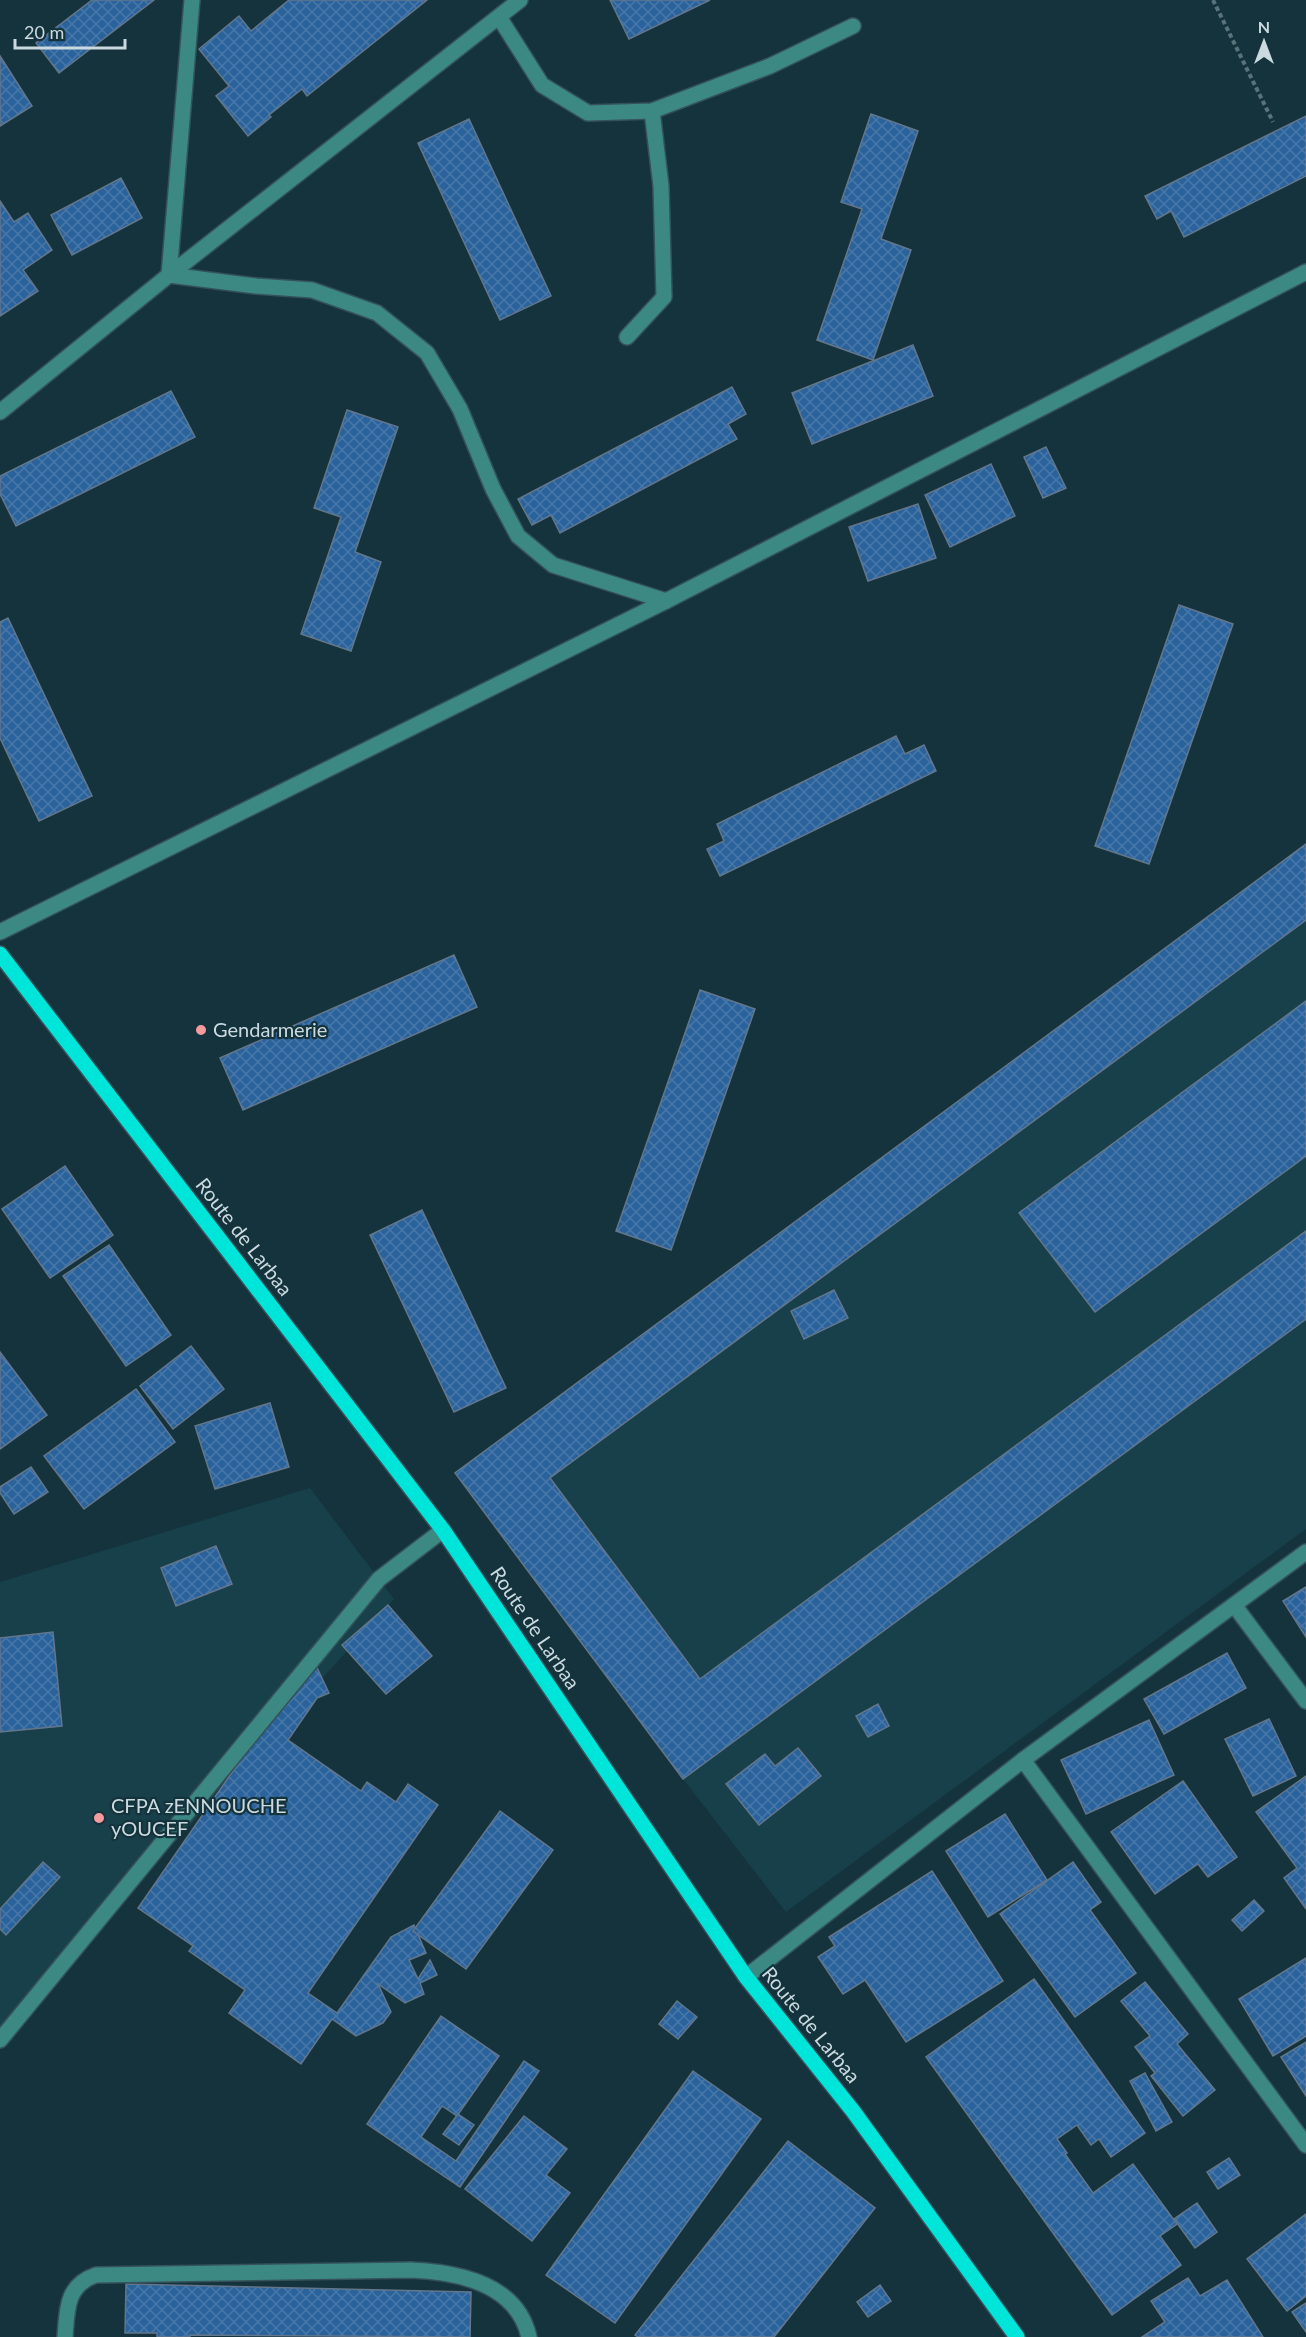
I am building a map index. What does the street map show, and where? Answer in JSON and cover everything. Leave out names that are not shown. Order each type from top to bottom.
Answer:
[{"type":"main road","name":"Route de Larbaa","points":[[0,954],[443,1530],[746,1977],[853,2111],[1017,2337]]},
{"type":"street","points":[[169,275],[192,0]]},
{"type":"street","points":[[0,412],[169,275],[520,0]]},
{"type":"street","points":[[499,17],[542,85],[588,113],[652,111],[770,66],[853,26]]},
{"type":"street","points":[[627,338],[664,297],[661,186],[652,111]]},
{"type":"street","points":[[0,932],[666,601],[1306,272]]},
{"type":"street","points":[[169,275],[256,286],[312,290],[377,313],[427,353],[460,409],[493,489],[518,536],[553,565],[666,601]]},
{"type":"street","points":[[0,2040],[379,1579],[443,1530]]},
{"type":"street","points":[[746,1977],[1023,1760],[1306,1551]]},
{"type":"street","points":[[1234,1605],[1306,1701]]},
{"type":"street","points":[[1023,1760],[1306,2145]]},
{"type":"street","points":[[65,2337],[68,2301],[72,2292],[86,2278],[96,2275],[411,2270],[440,2272],[468,2278],[495,2290],[515,2306],[522,2316],[529,2337]]},
{"type":"path","points":[[1213,0],[1273,122]]},
{"type":"shaded area","points":[[1306,844],[1306,1529],[786,1912],[683,1779],[455,1473]]},
{"type":"shaded area","name":"CFPA zENNOUCHE yOUCEF","points":[[310,1488],[394,1599],[0,2036],[0,1582]]},
{"type":"building","points":[[92,0],[154,0],[59,73],[36,43]]},
{"type":"building","points":[[289,0],[427,0],[307,96],[302,89],[269,115],[271,117],[248,136],[216,96],[229,86],[199,49],[239,16],[251,31]]},
{"type":"building","points":[[610,0],[710,0],[629,39]]},
{"type":"building","points":[[0,56],[32,106],[0,126]]},
{"type":"building","points":[[871,114],[918,131],[881,239],[911,250],[873,360],[817,340],[862,209],[841,202]]},
{"type":"building","points":[[1306,116],[1306,176],[1184,237],[1171,211],[1157,219],[1145,196]]},
{"type":"building","points":[[469,119],[551,296],[500,320],[418,143]]},
{"type":"building","points":[[121,178],[142,218],[72,255],[51,215]]},
{"type":"building","points":[[0,201],[14,222],[28,213],[52,250],[23,270],[38,291],[0,316]]},
{"type":"building","points":[[913,345],[933,396],[812,444],[792,393]]},
{"type":"building","points":[[732,387],[746,414],[728,424],[737,439],[560,533],[551,515],[532,525],[518,499]]},
{"type":"building","points":[[171,391],[195,437],[16,526],[0,494],[0,476]]},
{"type":"building","points":[[347,410],[398,427],[355,552],[381,562],[351,651],[301,634],[341,517],[314,508]]},
{"type":"building","points":[[1046,447],[1066,488],[1043,498],[1024,457]]},
{"type":"building","points":[[991,464],[1015,516],[950,547],[925,495]]},
{"type":"building","points":[[918,504],[936,558],[868,581],[849,527]]},
{"type":"building","points":[[1179,605],[1233,624],[1149,864],[1095,846]]},
{"type":"building","points":[[8,618],[92,796],[39,821],[0,738],[0,622]]},
{"type":"building","points":[[896,736],[905,754],[924,745],[936,771],[720,876],[707,849],[724,841],[717,824]]},
{"type":"building","points":[[1306,844],[1306,920],[550,1478],[700,1679],[1306,1231],[1306,1319],[683,1779],[455,1473]]},
{"type":"building","points":[[454,955],[477,1007],[243,1110],[220,1058]]},
{"type":"building","points":[[700,990],[755,1009],[671,1250],[616,1231]]},
{"type":"building","points":[[1306,1001],[1306,1156],[1095,1312],[1019,1213]]},
{"type":"building","points":[[65,1166],[113,1235],[50,1278],[2,1209]]},
{"type":"building","points":[[422,1210],[506,1388],[454,1412],[370,1235]]},
{"type":"building","points":[[109,1245],[171,1335],[126,1366],[63,1276]]},
{"type":"building","points":[[834,1290],[848,1318],[804,1339],[791,1311]]},
{"type":"building","points":[[191,1346],[224,1389],[173,1429],[140,1386]]},
{"type":"building","points":[[0,1352],[47,1415],[0,1449]]},
{"type":"building","points":[[136,1389],[175,1442],[84,1509],[44,1456]]},
{"type":"building","points":[[270,1403],[289,1467],[215,1489],[195,1426]]},
{"type":"building","points":[[31,1467],[48,1492],[14,1514],[0,1493],[0,1487]]},
{"type":"building","points":[[216,1546],[232,1584],[176,1606],[161,1568]]},
{"type":"building","points":[[1306,1587],[1306,1637],[1283,1601]]},
{"type":"building","points":[[388,1605],[432,1656],[386,1694],[342,1645]]},
{"type":"building","points":[[53,1632],[62,1726],[0,1732],[0,1638]]},
{"type":"building","points":[[1227,1653],[1246,1688],[1164,1734],[1144,1699]]},
{"type":"building","points":[[312,1657],[329,1693],[317,1698],[288,1740],[361,1791],[367,1782],[396,1802],[408,1784],[438,1805],[308,1993],[337,2013],[391,1937],[414,1925],[426,1953],[409,1960],[418,1979],[430,1960],[437,1975],[420,1983],[424,1994],[405,2003],[378,1984],[391,2012],[383,2023],[356,2036],[332,2019],[301,2064],[229,2013],[245,1990],[189,1951],[193,1946],[138,1908]]},
{"type":"building","points":[[878,1704],[889,1726],[868,1737],[856,1716]]},
{"type":"building","points":[[1269,1719],[1296,1776],[1253,1796],[1225,1739]]},
{"type":"building","points":[[1149,1720],[1174,1775],[1086,1814],[1061,1760]]},
{"type":"building","points":[[798,1748],[821,1776],[759,1825],[726,1784],[765,1754],[775,1766]]},
{"type":"building","points":[[1306,1776],[1306,1909],[1284,1878],[1297,1868],[1256,1812]]},
{"type":"building","points":[[1183,1781],[1237,1857],[1208,1877],[1198,1864],[1155,1894],[1111,1832]]},
{"type":"building","points":[[500,1811],[553,1850],[466,1969],[413,1931]]},
{"type":"building","points":[[1005,1814],[1047,1880],[988,1917],[946,1851]]},
{"type":"building","points":[[43,1862],[60,1877],[6,1935],[0,1929],[0,1909]]},
{"type":"building","points":[[1073,1862],[1101,1902],[1090,1910],[1136,1973],[1075,2017],[1000,1914]]},
{"type":"building","points":[[932,1871],[1003,1981],[906,2042],[865,1980],[843,1994],[818,1957],[835,1946],[829,1937]]},
{"type":"building","points":[[1254,1900],[1264,1911],[1242,1931],[1232,1920]]},
{"type":"building","points":[[1306,1958],[1306,2036],[1273,2056],[1239,1999]]},
{"type":"building","points":[[1034,1979],[1145,2133],[1111,2157],[1099,2139],[1091,2145],[1077,2125],[1057,2139],[1067,2153],[1065,2154],[1093,2193],[1133,2164],[1177,2224],[1160,2236],[1181,2265],[1112,2315],[926,2057]]},
{"type":"building","points":[[1145,1982],[1188,2034],[1177,2044],[1215,2090],[1183,2116],[1151,2076],[1155,2073],[1135,2047],[1150,2036],[1121,2001]]},
{"type":"building","points":[[677,2001],[697,2017],[678,2039],[659,2024]]},
{"type":"building","points":[[441,2016],[499,2056],[457,2116],[442,2106],[421,2137],[456,2161],[524,2061],[539,2071],[460,2187],[367,2124]]},
{"type":"building","points":[[1306,2042],[1306,2096],[1281,2057]]},
{"type":"building","points":[[693,2071],[761,2119],[615,2323],[546,2275]]},
{"type":"building","points":[[1145,2073],[1172,2122],[1156,2131],[1130,2081]]},
{"type":"building","points":[[458,2114],[474,2125],[459,2145],[443,2134]]},
{"type":"building","points":[[524,2116],[567,2149],[546,2175],[570,2193],[532,2241],[465,2189]]},
{"type":"building","points":[[788,2141],[875,2208],[774,2337],[638,2337],[635,2335]]},
{"type":"building","points":[[1229,2158],[1240,2175],[1218,2189],[1207,2172]]},
{"type":"building","points":[[1197,2203],[1217,2232],[1195,2248],[1174,2219]]},
{"type":"building","points":[[1306,2214],[1306,2296],[1287,2311],[1247,2259]]},
{"type":"building","points":[[1188,2278],[1200,2296],[1227,2280],[1263,2337],[1142,2337],[1165,2322],[1151,2301]]},
{"type":"building","points":[[126,2284],[471,2292],[470,2337],[190,2335],[190,2337],[157,2337],[157,2333],[125,2333]]},
{"type":"building","points":[[880,2285],[891,2301],[868,2317],[857,2302]]},
{"type":"building","points":[[1306,2303],[1306,2332],[1292,2312]]},
{"type":"place","name":"Gendarmerie","points":[[201,1030]]},
{"type":"place","name":"CFPA zENNOUCHE yOUCEF","points":[[99,1818]]}]
